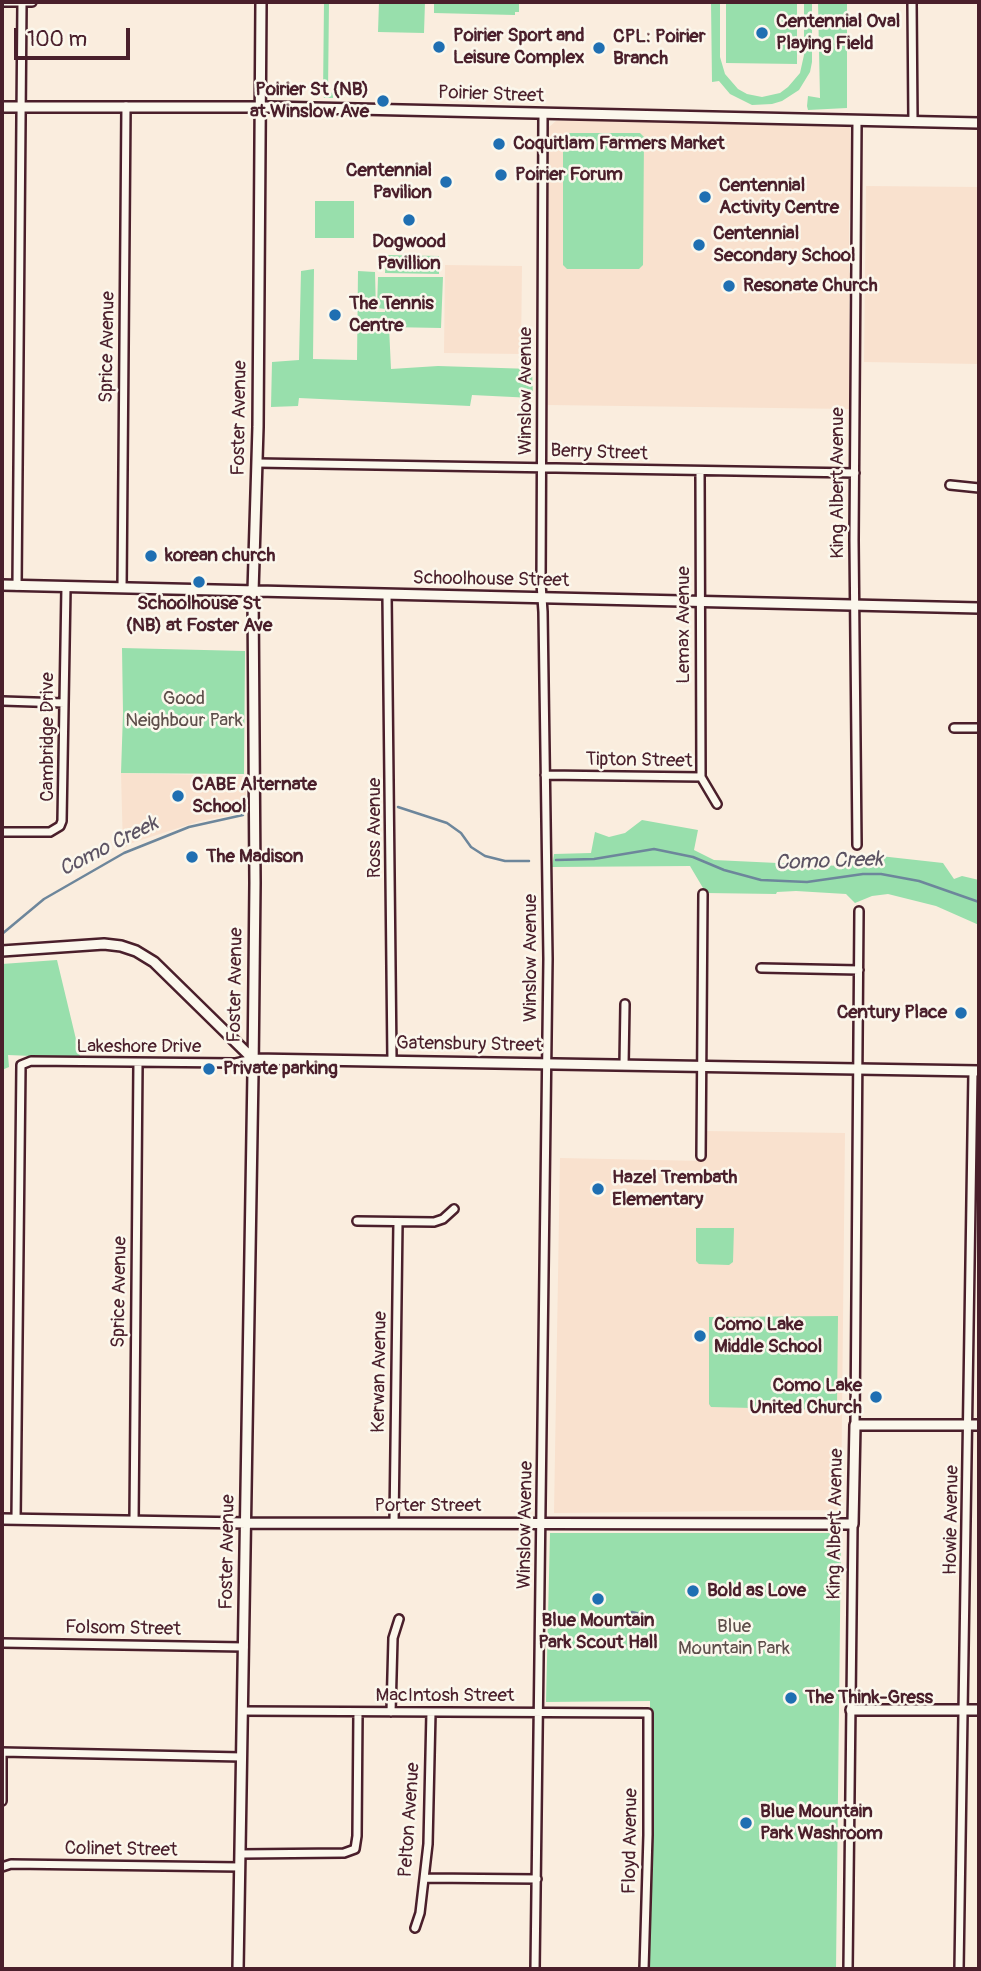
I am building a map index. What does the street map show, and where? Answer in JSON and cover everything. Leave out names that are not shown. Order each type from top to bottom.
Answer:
[{"type":"street","points":[[2,2],[32,2]]},
{"type":"street","points":[[17,586],[22,2]]},
{"type":"street","name":"Foster Avenue","points":[[239,1969],[253,1059],[254,592],[261,2]]},
{"type":"street","points":[[912,2],[913,122]]},
{"type":"street","name":"Sprice Avenue","points":[[122,588],[126,106]]},
{"type":"street","name":"Poirier Street","points":[[2,107],[260,107],[979,124]]},
{"type":"street","name":"Winslow Avenue","points":[[536,1969],[548,959],[541,583],[543,115]]},
{"type":"street","name":"King Albert Avenue","points":[[857,122],[857,845]]},
{"type":"street","name":"Berry Street","points":[[257,463],[855,473]]},
{"type":"street","name":"Lemax Avenue","points":[[700,472],[701,777]]},
{"type":"street","points":[[950,485],[979,488]]},
{"type":"street","name":"Schoolhouse Street","points":[[2,585],[979,608]]},
{"type":"street","name":"Cambridge Drive","points":[[2,832],[45,833],[60,826],[64,814],[66,587]]},
{"type":"street","name":"Ross Avenue","points":[[387,595],[392,1061]]},
{"type":"street","points":[[3,701],[64,703]]},
{"type":"street","points":[[954,728],[979,728]]},
{"type":"street","name":"Tipton Street","points":[[545,775],[701,777],[717,804]]},
{"type":"street","points":[[701,1156],[702,894]]},
{"type":"street","name":"King Albert Avenue","points":[[848,1969],[859,911]]},
{"type":"street","points":[[2,951],[104,944],[136,951],[154,962],[253,1059]]},
{"type":"street","points":[[761,968],[859,970]]},
{"type":"street","points":[[624,1065],[625,1004]]},
{"type":"street","name":"Gatensbury Street","points":[[253,1059],[976,1071]]},
{"type":"street","name":"Lakeshore Drive","points":[[16,1519],[20,1068],[24,1062],[235,1063],[253,1059]]},
{"type":"street","name":"Sprice Avenue","points":[[134,1521],[138,1063]]},
{"type":"street","name":"Howie Avenue","points":[[959,1969],[964,1710],[974,1425],[976,1071]]},
{"type":"street","points":[[357,1221],[434,1222],[443,1219],[454,1209]]},
{"type":"street","name":"Kerwan Avenue","points":[[394,1523],[398,1222]]},
{"type":"street","points":[[855,1425],[974,1425]]},
{"type":"street","name":"Porter Street","points":[[2,1519],[246,1523],[853,1524]]},
{"type":"street","points":[[391,1712],[393,1638],[399,1619]]},
{"type":"street","name":"Folsom Street","points":[[2,1643],[244,1647]]},
{"type":"street","points":[[851,1710],[979,1710]]},
{"type":"street","name":"MacIntosh Street","points":[[243,1711],[648,1713]]},
{"type":"street","points":[[240,1854],[344,1853],[355,1849],[358,1712]]},
{"type":"street","name":"Pelton Avenue","points":[[415,1928],[420,1913],[428,1844],[431,1712]]},
{"type":"street","name":"Floyd Avenue","points":[[644,1969],[648,1713]]},
{"type":"street","points":[[2,1801],[2,1752],[242,1757]]},
{"type":"street","points":[[2,1857],[2,1868]]},
{"type":"street","name":"Colinet Street","points":[[2,1868],[11,1864],[240,1867]]},
{"type":"street","points":[[424,1878],[537,1879]]},
{"type":"shaded area","name":"Centennial Secondary School","points":[[653,120],[830,126],[843,124],[850,128],[851,409],[548,405],[549,127],[556,121]]},
{"type":"shaded area","points":[[866,186],[979,187],[979,364],[864,362]]},
{"type":"shaded area","points":[[445,265],[522,266],[521,354],[444,353]]},
{"type":"shaded area","points":[[121,773],[246,776],[246,812],[200,821],[132,843],[123,849]]},
{"type":"shaded area","name":"Como Lake Middle School","points":[[704,1131],[845,1133],[841,1510],[554,1513],[560,1158],[704,1161]]},
{"type":"green space","points":[[324,2],[329,2],[328,92],[333,93],[333,98],[324,98],[323,95]]},
{"type":"green space","points":[[379,2],[425,2],[424,33],[378,32]]},
{"type":"green space","points":[[434,2],[519,2],[519,12],[515,12],[515,15],[434,13]]},
{"type":"green space","points":[[711,2],[720,2],[720,57],[725,74],[738,89],[762,97],[780,93],[800,73],[804,55],[804,2],[812,2],[812,62],[810,72],[799,90],[782,101],[752,105],[730,94],[719,81],[712,82]]},
{"type":"green space","name":"Centennial Oval Playing Field","points":[[726,2],[797,2],[797,64],[726,63]]},
{"type":"green space","points":[[818,2],[847,2],[847,108],[808,110],[808,96],[820,98]]},
{"type":"green space","points":[[566,133],[640,133],[644,137],[643,265],[639,269],[567,269],[563,265],[563,137]]},
{"type":"green space","points":[[315,201],[354,201],[354,238],[315,238]]},
{"type":"green space","points":[[386,255],[439,256],[439,274],[385,273]]},
{"type":"green space","points":[[314,269],[313,359],[357,360],[358,271],[375,272],[376,312],[385,312],[385,309],[377,308],[378,277],[443,277],[441,328],[389,327],[391,369],[438,366],[532,369],[533,398],[472,395],[470,406],[299,398],[298,406],[271,407],[272,362],[299,360],[301,271]]},
{"type":"green space","name":"Good Neighbour Park","points":[[122,648],[245,651],[244,774],[121,773]]},
{"type":"green space","points":[[642,820],[698,830],[694,850],[714,860],[841,866],[871,855],[943,863],[954,879],[962,876],[979,880],[979,925],[936,906],[888,894],[872,896],[855,903],[846,894],[796,891],[776,894],[706,893],[690,866],[552,867],[554,854],[591,853],[595,832],[609,837],[625,833]]},
{"type":"green space","points":[[57,960],[79,1058],[8,1055],[9,1067],[2,1070],[2,964]]},
{"type":"green space","points":[[696,1228],[734,1228],[733,1262],[729,1265],[699,1264],[696,1261]]},
{"type":"green space","points":[[838,1316],[837,1406],[834,1410],[711,1407],[709,1317]]},
{"type":"green space","name":"Blue Mountain Park","points":[[550,1533],[841,1533],[836,1969],[650,1969],[650,1701],[546,1702]]},
{"type":"waterway","name":"Como Creek","points":[[398,807],[447,823],[461,833],[471,847],[485,856],[505,861],[529,861]]},
{"type":"waterway","name":"Como Creek","points":[[2,934],[44,899],[124,853],[189,827],[243,815]]},
{"type":"waterway","name":"Como Creek","points":[[556,860],[594,859],[654,849],[693,857],[724,870],[761,880],[807,882],[881,874],[919,881],[979,902]]},
{"type":"waterway","points":[[632,1612],[644,1615]]},
{"type":"place","name":"Centennial Oval Playing Field","points":[[762,33]]},
{"type":"place","name":"Poirier Sport and Leisure Complex","points":[[439,47]]},
{"type":"place","name":"CPL: Poirier Branch","points":[[599,48]]},
{"type":"place","name":"Poirier St (NB) at Winslow Ave","points":[[383,101]]},
{"type":"place","name":"Coquitlam Farmers Market","points":[[499,144]]},
{"type":"place","name":"Poirier Forum","points":[[501,175]]},
{"type":"place","name":"Centennial Pavilion","points":[[446,182]]},
{"type":"place","name":"Centennial Activity Centre","points":[[705,197]]},
{"type":"place","name":"Dogwood Pavillion","points":[[409,220]]},
{"type":"place","name":"Centennial Secondary School","points":[[699,245]]},
{"type":"place","name":"Resonate Church","points":[[729,286]]},
{"type":"place","name":"The Tennis Centre","points":[[335,315]]},
{"type":"place","name":"korean church","points":[[151,556]]},
{"type":"place","name":"Schoolhouse St (NB) at Foster Ave","points":[[199,582]]},
{"type":"place","name":"CABE Alternate School","points":[[178,796]]},
{"type":"place","name":"The Madison","points":[[192,857]]},
{"type":"place","name":"Century Place","points":[[961,1013]]},
{"type":"place","name":"Private parking","points":[[209,1069]]},
{"type":"place","name":"Hazel Trembath Elementary","points":[[598,1189]]},
{"type":"place","name":"Como Lake Middle School","points":[[700,1336]]},
{"type":"place","name":"Como Lake United Church","points":[[876,1397]]},
{"type":"place","name":"Bold as Love","points":[[693,1591]]},
{"type":"place","name":"Blue Mountain Park Scout Hall","points":[[598,1599]]},
{"type":"place","name":"The Think-Gress","points":[[791,1698]]},
{"type":"place","name":"Blue Mountain Park Washroom","points":[[746,1823]]}]
